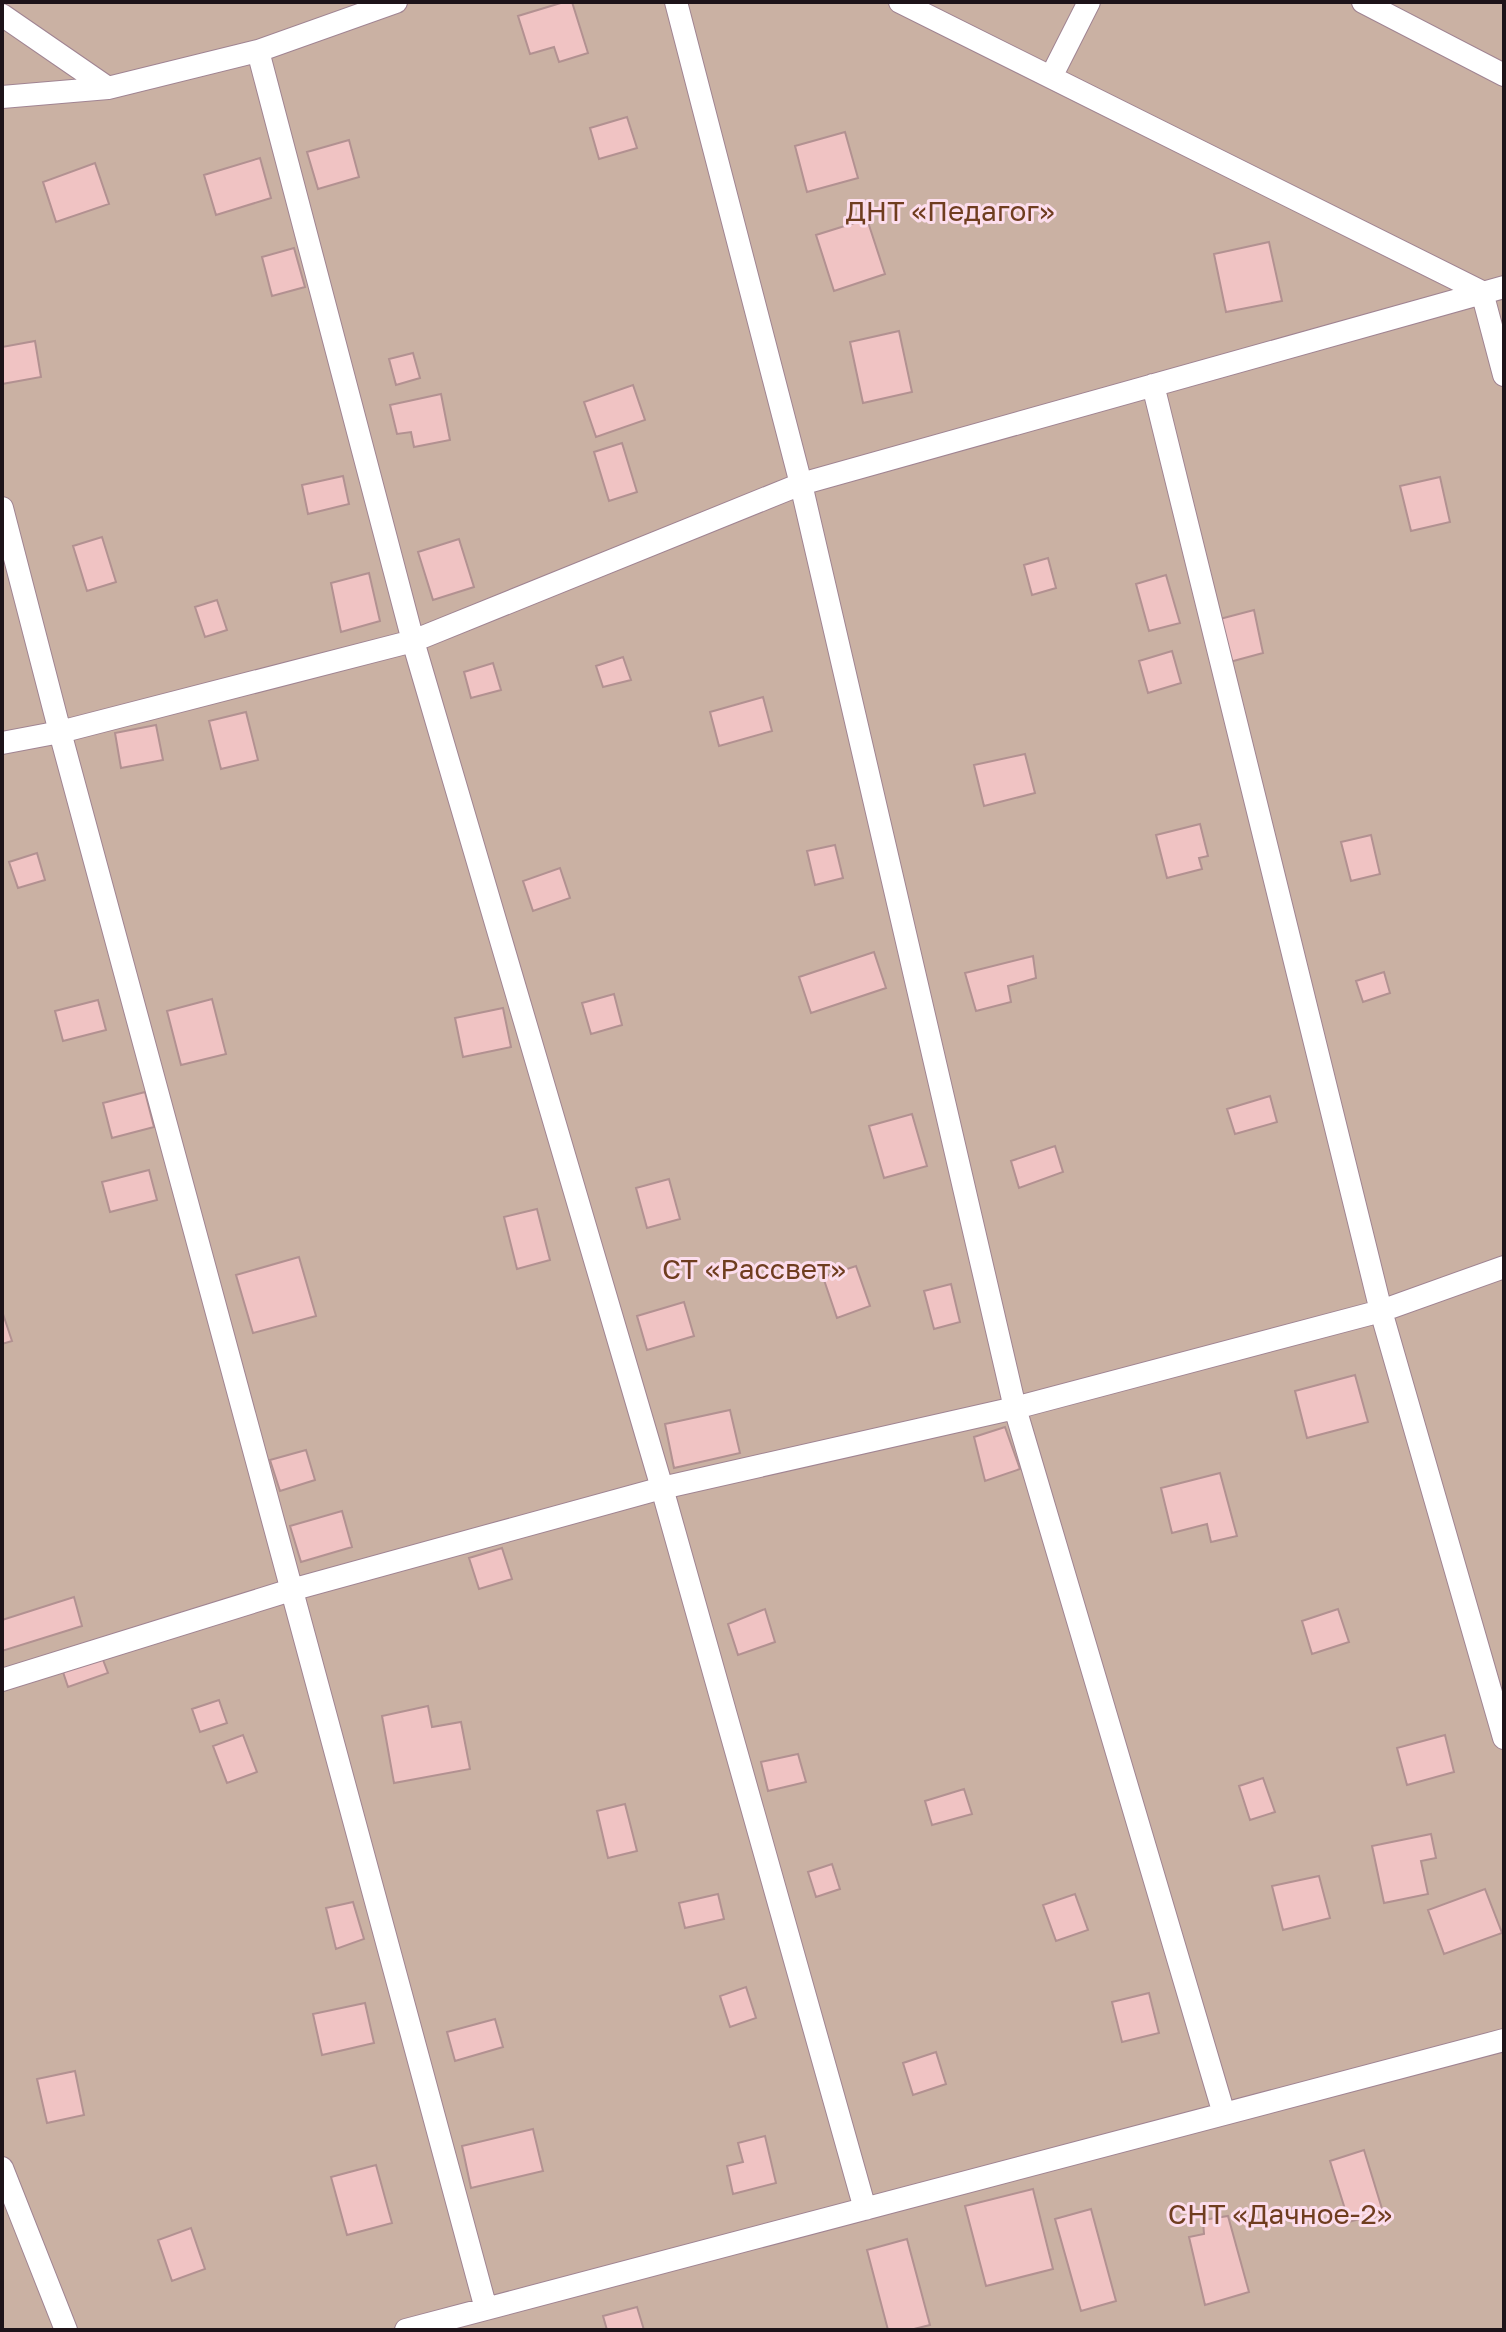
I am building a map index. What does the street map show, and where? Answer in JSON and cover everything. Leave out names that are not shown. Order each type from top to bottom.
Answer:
[{"type":"lane","points":[[2,97],[108,88],[258,51],[396,2]]},
{"type":"lane","points":[[676,2],[801,484],[1015,1408],[1224,2114]]},
{"type":"lane","points":[[900,2],[1493,290]]},
{"type":"lane","points":[[1051,77],[1089,2]]},
{"type":"lane","points":[[1363,2],[1504,75]]},
{"type":"lane","points":[[2,15],[108,88]]},
{"type":"lane","points":[[258,51],[413,641],[662,1488],[865,2209]]},
{"type":"lane","points":[[1493,290],[1504,375]]},
{"type":"lane","points":[[2,743],[60,732],[413,641],[801,484],[1493,290]]},
{"type":"lane","points":[[1153,385],[1381,1311],[1504,1738]]},
{"type":"lane","points":[[2,508],[486,2309]]},
{"type":"lane","points":[[2,1680],[291,1590],[662,1488],[1015,1408],[1381,1311],[1504,1267]]},
{"type":"lane","points":[[406,2330],[1504,2040]]},
{"type":"lane","points":[[2,2168],[66,2330]]},
{"type":"green space","name":"СТ «Рассвет»","points":[[2,2],[1504,2],[1504,2330],[2,2330]]},
{"type":"building","points":[[572,2],[588,53],[559,62],[554,47],[530,54],[518,16]]},
{"type":"building","points":[[627,117],[637,148],[599,159],[590,128]]},
{"type":"building","points":[[845,132],[858,178],[807,192],[795,146]]},
{"type":"building","points":[[349,140],[359,177],[318,189],[307,152]]},
{"type":"building","points":[[260,158],[271,198],[216,215],[204,175]]},
{"type":"building","points":[[95,163],[109,204],[56,222],[43,182]]},
{"type":"building","points":[[867,219],[885,274],[834,291],[816,235]]},
{"type":"building","points":[[1269,242],[1282,301],[1226,312],[1214,254]]},
{"type":"building","points":[[294,248],[305,287],[272,296],[262,257]]},
{"type":"building","points":[[899,331],[912,392],[863,403],[850,342]]},
{"type":"building","points":[[35,341],[41,377],[2,384],[2,347]]},
{"type":"building","points":[[413,353],[420,378],[396,385],[389,359]]},
{"type":"building","points":[[633,385],[645,420],[596,437],[584,402]]},
{"type":"building","points":[[441,394],[450,440],[414,447],[411,432],[397,434],[390,405]]},
{"type":"building","points":[[622,443],[637,492],[609,501],[594,452]]},
{"type":"building","points":[[343,476],[349,504],[308,514],[302,485]]},
{"type":"building","points":[[1440,477],[1450,522],[1411,531],[1400,486]]},
{"type":"building","points":[[102,537],[116,582],[87,591],[73,546]]},
{"type":"building","points":[[459,539],[474,587],[433,600],[418,552]]},
{"type":"building","points":[[1048,558],[1056,588],[1032,595],[1024,565]]},
{"type":"building","points":[[369,573],[380,621],[341,632],[331,583]]},
{"type":"building","points":[[1166,575],[1180,623],[1149,631],[1136,584]]},
{"type":"building","points":[[217,600],[227,630],[205,637],[195,607]]},
{"type":"building","points":[[1254,610],[1263,653],[1226,663],[1216,620]]},
{"type":"building","points":[[1172,651],[1181,683],[1148,693],[1139,661]]},
{"type":"building","points":[[623,657],[631,680],[603,687],[596,666]]},
{"type":"building","points":[[493,663],[501,690],[471,698],[464,672]]},
{"type":"building","points":[[763,697],[772,731],[719,746],[710,712]]},
{"type":"building","points":[[246,712],[258,760],[221,769],[209,721]]},
{"type":"building","points":[[156,725],[163,760],[121,768],[115,733]]},
{"type":"building","points":[[1025,754],[1035,793],[984,806],[974,765]]},
{"type":"building","points":[[1200,824],[1208,856],[1199,858],[1202,869],[1167,878],[1156,835]]},
{"type":"building","points":[[1371,835],[1380,874],[1351,881],[1341,842]]},
{"type":"building","points":[[835,845],[843,878],[815,885],[807,851]]},
{"type":"building","points":[[37,853],[45,880],[18,888],[9,862]]},
{"type":"building","points":[[560,868],[570,898],[533,911],[523,881]]},
{"type":"building","points":[[874,952],[886,988],[811,1013],[799,977]]},
{"type":"building","points":[[1033,956],[1036,978],[1008,986],[1011,1002],[976,1011],[965,973]]},
{"type":"building","points":[[1384,972],[1390,993],[1363,1002],[1356,981]]},
{"type":"building","points":[[614,994],[622,1025],[591,1034],[582,1003]]},
{"type":"building","points":[[212,999],[226,1054],[181,1065],[167,1011]]},
{"type":"building","points":[[98,1000],[106,1030],[63,1041],[55,1011]]},
{"type":"building","points":[[503,1008],[511,1047],[463,1057],[455,1018]]},
{"type":"building","points":[[145,1092],[154,1127],[112,1138],[103,1103]]},
{"type":"building","points":[[1270,1096],[1277,1122],[1235,1134],[1227,1109]]},
{"type":"building","points":[[912,1114],[927,1166],[884,1178],[869,1126]]},
{"type":"building","points":[[1055,1146],[1063,1172],[1019,1188],[1011,1161]]},
{"type":"building","points":[[149,1170],[157,1200],[110,1212],[102,1182]]},
{"type":"building","points":[[669,1179],[680,1219],[647,1228],[636,1188]]},
{"type":"building","points":[[537,1209],[550,1260],[517,1269],[504,1217]]},
{"type":"building","points":[[299,1257],[316,1316],[253,1333],[236,1275]]},
{"type":"building","points":[[856,1266],[870,1306],[837,1318],[823,1277]]},
{"type":"building","points":[[951,1284],[960,1322],[934,1329],[924,1291]]},
{"type":"building","points":[[684,1302],[694,1336],[647,1350],[637,1316]]},
{"type":"building","points":[[2,1311],[12,1341],[2,1344]]},
{"type":"building","points":[[1355,1375],[1368,1422],[1307,1438],[1295,1391]]},
{"type":"building","points":[[730,1410],[740,1453],[674,1468],[665,1424]]},
{"type":"building","points":[[1005,1427],[1020,1469],[985,1481],[974,1437]]},
{"type":"building","points":[[306,1450],[315,1480],[280,1491],[270,1460]]},
{"type":"building","points":[[1220,1473],[1237,1536],[1211,1542],[1207,1524],[1172,1533],[1161,1488]]},
{"type":"building","points":[[342,1511],[352,1547],[301,1562],[290,1526]]},
{"type":"building","points":[[502,1548],[512,1579],[479,1589],[469,1558]]},
{"type":"building","points":[[74,1597],[82,1626],[2,1651],[2,1620]]},
{"type":"building","points":[[765,1609],[775,1642],[738,1655],[728,1624]]},
{"type":"building","points":[[1338,1609],[1349,1642],[1312,1654],[1302,1621]]},
{"type":"building","points":[[100,1652],[108,1673],[68,1687],[61,1666]]},
{"type":"building","points":[[219,1700],[227,1723],[200,1732],[192,1709]]},
{"type":"building","points":[[428,1706],[432,1727],[461,1722],[470,1769],[394,1783],[382,1716]]},
{"type":"building","points":[[243,1735],[257,1772],[227,1783],[213,1746]]},
{"type":"building","points":[[1445,1735],[1454,1772],[1407,1785],[1397,1748]]},
{"type":"building","points":[[798,1754],[806,1782],[768,1791],[761,1762]]},
{"type":"building","points":[[1263,1778],[1275,1812],[1250,1820],[1239,1786]]},
{"type":"building","points":[[964,1789],[972,1814],[932,1825],[925,1801]]},
{"type":"building","points":[[625,1804],[637,1851],[608,1858],[597,1811]]},
{"type":"building","points":[[1431,1834],[1436,1858],[1421,1861],[1428,1894],[1384,1903],[1372,1846]]},
{"type":"building","points":[[832,1864],[840,1889],[816,1897],[808,1872]]},
{"type":"building","points":[[1319,1876],[1330,1918],[1283,1930],[1272,1886]]},
{"type":"building","points":[[1485,1889],[1502,1933],[1444,1954],[1428,1910]]},
{"type":"building","points":[[718,1894],[724,1919],[685,1928],[679,1903]]},
{"type":"building","points":[[1075,1894],[1088,1930],[1056,1941],[1043,1905]]},
{"type":"building","points":[[353,1902],[364,1939],[336,1949],[326,1908]]},
{"type":"building","points":[[746,1987],[756,2018],[730,2027],[720,1996]]},
{"type":"building","points":[[1149,1993],[1159,2033],[1122,2042],[1112,2002]]},
{"type":"building","points":[[365,2003],[374,2043],[322,2055],[313,2014]]},
{"type":"building","points":[[495,2019],[503,2047],[455,2061],[447,2032]]},
{"type":"building","points":[[936,2052],[946,2084],[913,2095],[903,2063]]},
{"type":"building","points":[[75,2071],[84,2115],[47,2123],[37,2079]]},
{"type":"building","points":[[533,2129],[543,2171],[471,2188],[462,2146]]},
{"type":"building","points":[[765,2136],[776,2183],[733,2194],[727,2166],[743,2162],[738,2143]]},
{"type":"building","points":[[1364,2150],[1383,2212],[1349,2222],[1330,2161]]},
{"type":"building","points":[[376,2165],[392,2223],[347,2235],[331,2177]]},
{"type":"building","points":[[1033,2189],[1053,2269],[986,2286],[965,2206]]},
{"type":"building","points":[[1091,2209],[1116,2301],[1081,2311],[1055,2219]]},
{"type":"building","points":[[1228,2216],[1249,2292],[1205,2305],[1189,2237],[1204,2234],[1203,2220]]},
{"type":"building","points":[[191,2228],[205,2269],[172,2281],[158,2240]]},
{"type":"building","points":[[907,2239],[930,2325],[910,2330],[888,2330],[867,2250]]},
{"type":"building","points":[[637,2307],[644,2330],[607,2330],[603,2316]]},
{"type":"park label","name":"ДНТ «Педагог»","points":[[950,211]]},
{"type":"park label","name":"СНТ «Дачное-2»","points":[[1280,2214]]}]
